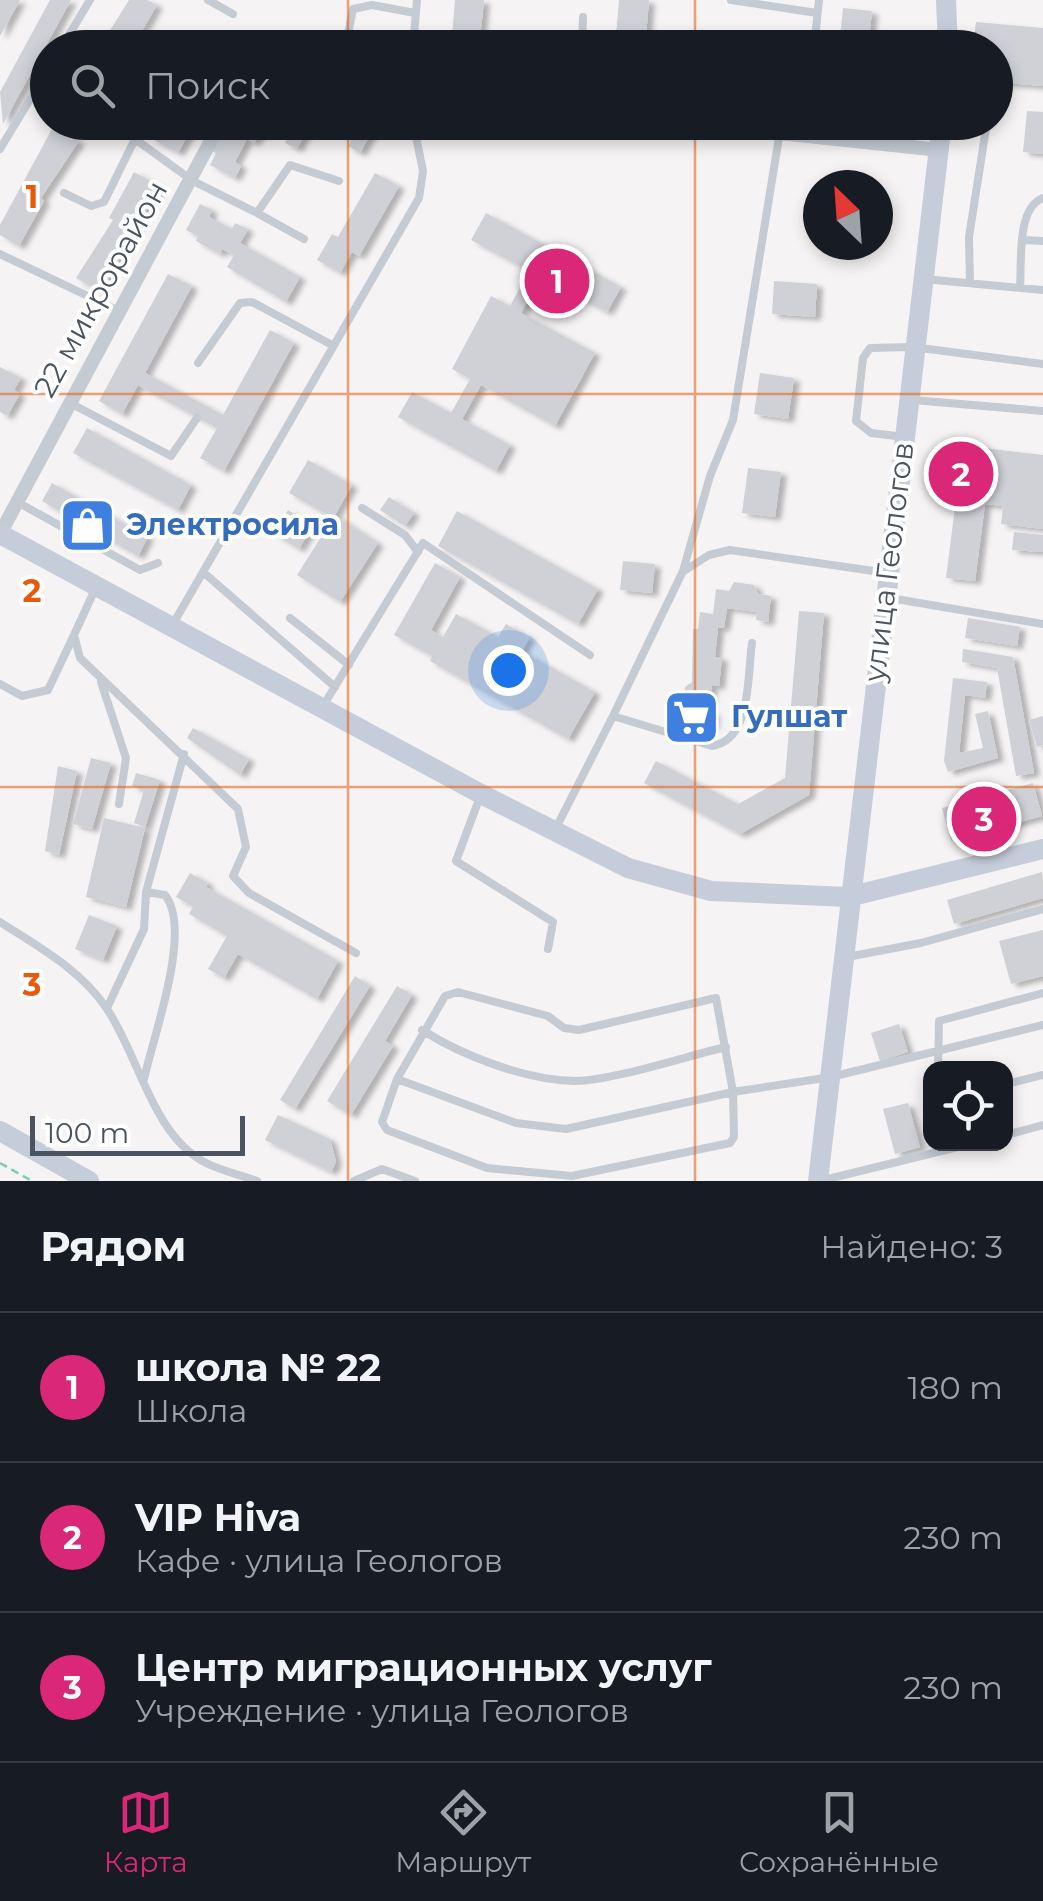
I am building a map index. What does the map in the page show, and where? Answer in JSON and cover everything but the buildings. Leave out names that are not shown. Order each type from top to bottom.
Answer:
[{"type":"street","points":[[946,0],[947,30]]},
{"type":"street","name":"22 микрорайон","points":[[0,534],[212,140]]},
{"type":"street","points":[[880,140],[940,150]]},
{"type":"street","name":"улица Геологов","points":[[819,1181],[848,897],[941,140]]},
{"type":"street","points":[[0,534],[481,794],[628,868],[711,890],[848,897],[1043,850]]},
{"type":"street","points":[[0,1131],[89,1181]]},
{"type":"lane","points":[[72,30],[90,0]]},
{"type":"lane","points":[[208,0],[233,14]]},
{"type":"lane","points":[[414,30],[416,0]]},
{"type":"lane","points":[[730,0],[818,13]]},
{"type":"lane","points":[[816,30],[819,0]]},
{"type":"lane","points":[[349,30],[353,10],[372,5],[416,14]]},
{"type":"lane","points":[[583,18],[583,30]]},
{"type":"lane","points":[[0,149],[30,100]]},
{"type":"lane","points":[[64,194],[90,206],[104,202],[135,140]]},
{"type":"lane","points":[[136,140],[193,181],[304,239]]},
{"type":"lane","points":[[171,628],[418,198],[423,172],[417,140]]},
{"type":"lane","points":[[554,832],[684,571],[710,476],[733,420],[779,140]]},
{"type":"lane","points":[[970,283],[969,236],[984,140]]},
{"type":"lane","points":[[257,213],[290,165],[339,182]]},
{"type":"lane","points":[[1020,288],[1026,212],[1033,202],[1043,198]]},
{"type":"lane","points":[[1024,240],[1043,242]]},
{"type":"lane","points":[[0,254],[121,312]]},
{"type":"lane","points":[[924,279],[1043,290]]},
{"type":"lane","points":[[198,362],[240,303],[252,302],[332,345]]},
{"type":"lane","points":[[904,437],[871,433],[856,421],[863,358],[870,348],[913,347],[1043,364]]},
{"type":"lane","points":[[908,399],[1043,411]]},
{"type":"lane","points":[[68,402],[170,456],[197,418]]},
{"type":"lane","points":[[19,503],[140,570],[158,563]]},
{"type":"lane","points":[[362,508],[405,535],[418,552]]},
{"type":"lane","points":[[322,706],[423,543],[450,557],[477,575],[491,591],[590,654]]},
{"type":"lane","points":[[684,571],[709,555],[730,550],[887,573]]},
{"type":"lane","points":[[203,572],[335,688]]},
{"type":"lane","points":[[0,684],[22,696],[48,690],[96,586]]},
{"type":"lane","points":[[885,597],[1043,624]]},
{"type":"lane","points":[[290,618],[349,666]]},
{"type":"lane","points":[[74,634],[80,658],[238,809],[246,848],[233,876],[250,894],[356,953]]},
{"type":"lane","points":[[613,716],[712,746],[727,744],[738,733],[752,644]]},
{"type":"lane","points":[[100,678],[126,758],[119,804]]},
{"type":"lane","points":[[107,1008],[144,929],[146,892],[184,754]]},
{"type":"lane","points":[[481,794],[456,861],[553,922],[548,949]]},
{"type":"lane","points":[[144,1079],[173,960],[176,914],[165,895],[146,892]]},
{"type":"lane","points":[[843,957],[921,943],[1043,910]]},
{"type":"lane","points":[[0,922],[70,967],[107,1008],[183,1146],[205,1162],[257,1181]]},
{"type":"lane","points":[[451,992],[536,1013],[564,1028],[580,1030],[708,998],[721,1005],[733,1092],[734,1136],[724,1146],[572,1176],[488,1168],[387,1130],[382,1113],[422,1030],[451,992]]},
{"type":"lane","points":[[937,1061],[938,1021],[1043,992]]},
{"type":"lane","points":[[397,1079],[516,1123],[566,1130],[733,1092],[831,1077],[1043,1026]]},
{"type":"lane","points":[[422,1030],[452,1049],[540,1076],[577,1081],[726,1047]]},
{"type":"lane","points":[[1013,1082],[1043,1076]]},
{"type":"lane","points":[[1013,1133],[1043,1125]]},
{"type":"lane","points":[[819,1181],[941,1151]]},
{"type":"lane","points":[[354,1181],[382,1169],[415,1181]]},
{"type":"path","points":[[0,1162],[32,1181]]},
{"type":"place","name":"школа № 22","points":[[557,281]]},
{"type":"place","name":"VIP Hiva","points":[[961,474]]},
{"type":"place","name":"Электросила","points":[[87,525]]},
{"type":"place","name":"Гулшат","points":[[692,717]]},
{"type":"place","name":"Центр миграционных услуг","points":[[984,819]]}]
